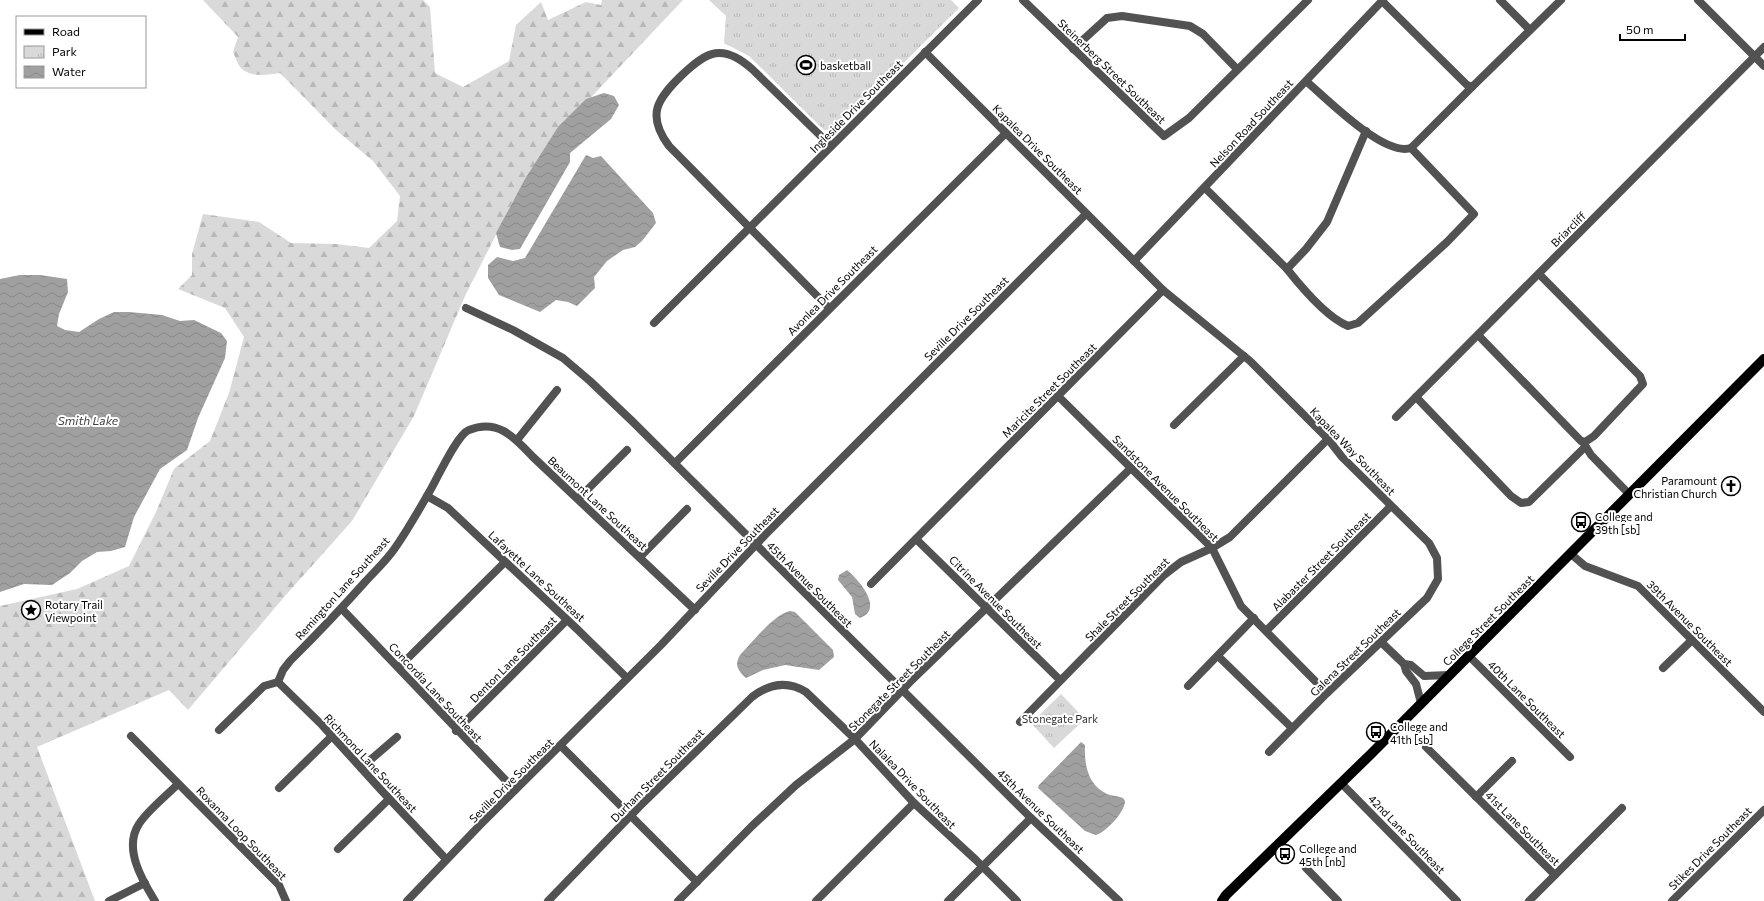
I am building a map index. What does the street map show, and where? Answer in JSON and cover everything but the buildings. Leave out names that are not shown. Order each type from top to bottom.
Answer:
[{"type":"main road","name":"College Street Southeast","points":[[1216,901],[1224,898],[1341,783],[1764,359]]},
{"type":"street","name":"Ingleside Drive Southeast","points":[[654,323],[978,0]]},
{"type":"street","name":"Steinerberg Street Southeast","points":[[1023,0],[1164,136],[1189,118],[1237,68],[1308,0]]},
{"type":"street","points":[[1383,0],[1466,85],[1472,87]]},
{"type":"street","name":"Nelson Road Southeast","points":[[1134,261],[1383,0]]},
{"type":"street","points":[[1500,0],[1530,30]]},
{"type":"street","points":[[1306,81],[1381,142],[1406,150],[1411,148],[1561,0]]},
{"type":"street","points":[[1698,0],[1764,66]]},
{"type":"street","points":[[1073,49],[1107,18],[1122,16],[1190,26],[1203,34],[1237,68]]},
{"type":"street","name":"Briarcliff","points":[[1396,417],[1764,47]]},
{"type":"street","name":"Kapalea Drive Southeast","points":[[925,52],[1163,290]]},
{"type":"street","points":[[830,308],[669,146],[657,127],[656,110],[659,100],[668,88],[698,60],[706,55],[719,53],[734,56],[742,59],[831,146]]},
{"type":"street","points":[[1287,269],[1306,249],[1327,222],[1366,131]]},
{"type":"street","name":"Avonlea Drive Southeast","points":[[675,463],[1006,133]]},
{"type":"street","points":[[1204,188],[1287,269],[1325,310],[1339,323],[1348,326],[1358,323],[1447,242],[1474,214],[1411,148]]},
{"type":"street","name":"Seville Drive Southeast","points":[[407,901],[446,859],[561,746],[695,610],[755,545],[1086,214]]},
{"type":"street","points":[[1416,398],[1511,496],[1521,504],[1529,502],[1585,442],[1594,436],[1643,384],[1640,376],[1539,274]]},
{"type":"street","points":[[1163,290],[1247,358],[1174,425]]},
{"type":"street","name":"Maricite Street Southeast","points":[[871,584],[1163,290]]},
{"type":"street","name":"45th Avenue Southeast","points":[[466,308],[514,330],[563,358],[590,381],[675,463],[755,545],[1031,818],[1120,901]]},
{"type":"street","points":[[1478,335],[1584,444],[1591,455],[1630,495]]},
{"type":"street","name":"Kapalea Way Southeast","points":[[1247,358],[1328,439],[1342,457],[1429,542],[1437,558]]},
{"type":"street","points":[[517,440],[557,390]]},
{"type":"street","name":"Sandstone Avenue Southeast","points":[[1058,396],[1212,548],[1241,606],[1327,693]]},
{"type":"street","name":"Beaumont Lane Southeast","points":[[478,427],[486,426],[505,431],[517,440],[695,610]]},
{"type":"street","name":"Remington Lane Southeast","points":[[278,682],[283,670],[342,609],[395,548],[427,496],[459,438],[468,431],[478,427]]},
{"type":"street","name":"Shale Street Southeast","points":[[1020,722],[1164,575],[1181,562],[1212,548],[1230,537],[1328,439]]},
{"type":"street","points":[[578,499],[627,450]]},
{"type":"street","name":"Stonegate Street Southeast","points":[[678,901],[752,826],[796,785],[855,739],[902,690],[1131,468]]},
{"type":"street","name":"Lafayette Lane Southeast","points":[[427,496],[448,508],[627,678]]},
{"type":"street","name":"Alabaster Street Southeast","points":[[1266,631],[1391,506]]},
{"type":"street","points":[[640,557],[687,509]]},
{"type":"street","name":"Citrine Avenue Southeast","points":[[916,539],[1060,680]]},
{"type":"street","name":"39th Avenue Southeast","points":[[1571,554],[1581,564],[1589,568],[1638,586],[1764,712]]},
{"type":"street","name":"Galena Street Southeast","points":[[1269,752],[1327,693],[1427,598],[1438,579],[1437,558]]},
{"type":"street","points":[[399,668],[505,562]]},
{"type":"street","name":"Concordia Lane Southeast","points":[[342,609],[399,668],[456,731],[515,790]]},
{"type":"street","points":[[1188,686],[1254,618]]},
{"type":"street","name":"Denton Lane Southeast","points":[[456,731],[567,620]]},
{"type":"street","points":[[1663,668],[1692,640]]},
{"type":"street","points":[[1382,642],[1404,664],[1406,671],[1416,684],[1421,703]]},
{"type":"street","points":[[1218,656],[1292,728]]},
{"type":"street","name":"40th Lane Southeast","points":[[1469,656],[1570,758]]},
{"type":"street","points":[[1404,664],[1411,665],[1424,676],[1449,675]]},
{"type":"street","points":[[219,730],[264,686],[278,682]]},
{"type":"street","name":"Richmond Lane Southeast","points":[[278,682],[332,736],[446,859]]},
{"type":"street","name":"Durham Street Southeast","points":[[548,901],[630,816],[760,691],[776,684],[792,685]]},
{"type":"street","name":"Nalalea Drive Southeast","points":[[792,685],[806,692],[855,739],[914,803],[1017,901]]},
{"type":"street","name":"Roxanna Loop Southeast","points":[[131,736],[279,885],[286,901]]},
{"type":"street","points":[[279,788],[332,736]]},
{"type":"street","points":[[361,768],[397,737]]},
{"type":"street","points":[[561,746],[697,882]]},
{"type":"street","name":"41st Lane Southeast","points":[[1426,747],[1555,875]]},
{"type":"street","name":"41st Lane Southeast","points":[[1476,797],[1512,761]]},
{"type":"street","name":"42nd Lane Southeast","points":[[1341,783],[1457,901]]},
{"type":"street","points":[[155,901],[135,860],[133,850],[134,833],[142,820],[178,784]]},
{"type":"street","points":[[338,849],[389,798]]},
{"type":"street","points":[[816,901],[914,803]]},
{"type":"street","points":[[1529,901],[1622,808]]},
{"type":"street","name":"Stikes Drive Southeast","points":[[1672,901],[1764,810]]},
{"type":"street","points":[[948,901],[1031,818]]},
{"type":"street","points":[[1306,868],[1338,901]]},
{"type":"street","points":[[109,901],[145,883]]},
{"type":"green space","points":[[203,0],[423,0],[430,7],[435,73],[463,87],[509,61],[516,25],[541,2],[548,20],[586,2],[601,5],[602,0],[683,0],[561,129],[513,201],[465,296],[414,416],[352,521],[285,596],[188,710],[169,690],[37,747],[95,901],[0,901],[0,606],[77,589],[129,566],[156,512],[174,469],[210,441],[229,393],[244,337],[225,308],[178,289],[192,275],[192,254],[203,214],[259,222],[291,243],[336,244],[369,248],[397,221],[400,196],[373,161],[336,130],[280,73],[259,75],[249,73],[240,67],[233,52],[238,37]]},
{"type":"green space","points":[[709,0],[951,0],[959,8],[837,129],[824,130],[749,56],[724,43],[726,16]]},
{"type":"green space","name":"basketball","points":[[804,54],[816,67],[807,76],[794,64]]},
{"type":"green space","name":"Stonegate Park","points":[[1061,694],[1085,719],[1054,748],[1031,723]]},
{"type":"water","points":[[604,93],[614,96],[619,105],[611,119],[570,153],[570,162],[520,249],[512,250],[500,247],[496,233],[525,179],[558,127],[586,99]]},
{"type":"water","points":[[586,155],[593,158],[601,156],[653,213],[656,223],[642,241],[635,247],[623,250],[607,261],[594,277],[595,288],[577,306],[568,302],[556,300],[540,312],[499,295],[488,278],[488,265],[497,257],[513,261],[525,258]]},
{"type":"water","name":"Smith Lake","points":[[20,275],[40,275],[67,279],[68,292],[59,314],[57,326],[65,330],[79,332],[99,319],[114,312],[129,312],[162,315],[180,321],[194,320],[221,333],[227,341],[225,358],[198,418],[187,450],[160,469],[134,517],[125,547],[111,551],[97,552],[82,561],[70,573],[52,585],[24,584],[0,592],[0,279]]},
{"type":"water","points":[[847,570],[863,587],[870,601],[870,608],[867,614],[860,618],[855,614],[852,597],[838,580],[839,575]]},
{"type":"water","points":[[790,611],[795,612],[833,650],[834,657],[819,670],[785,665],[763,670],[746,678],[741,673],[737,665],[740,655],[770,623],[777,617]]},
{"type":"water","points":[[1081,742],[1085,745],[1085,760],[1091,780],[1107,794],[1123,798],[1125,801],[1122,811],[1114,821],[1105,830],[1096,835],[1085,831],[1038,788],[1039,785]]},
{"type":"place","name":"basketball","points":[[806,65]]},
{"type":"place","name":"Paramount Christian Church","points":[[1731,486]]},
{"type":"place","name":"College and 39th [sb]","points":[[1581,522]]},
{"type":"place","name":"Rotary Trail Viewpoint","points":[[31,610]]},
{"type":"place","name":"College and 41th [sb]","points":[[1376,732]]},
{"type":"place","name":"College and 45th [nb]","points":[[1285,854]]}]
